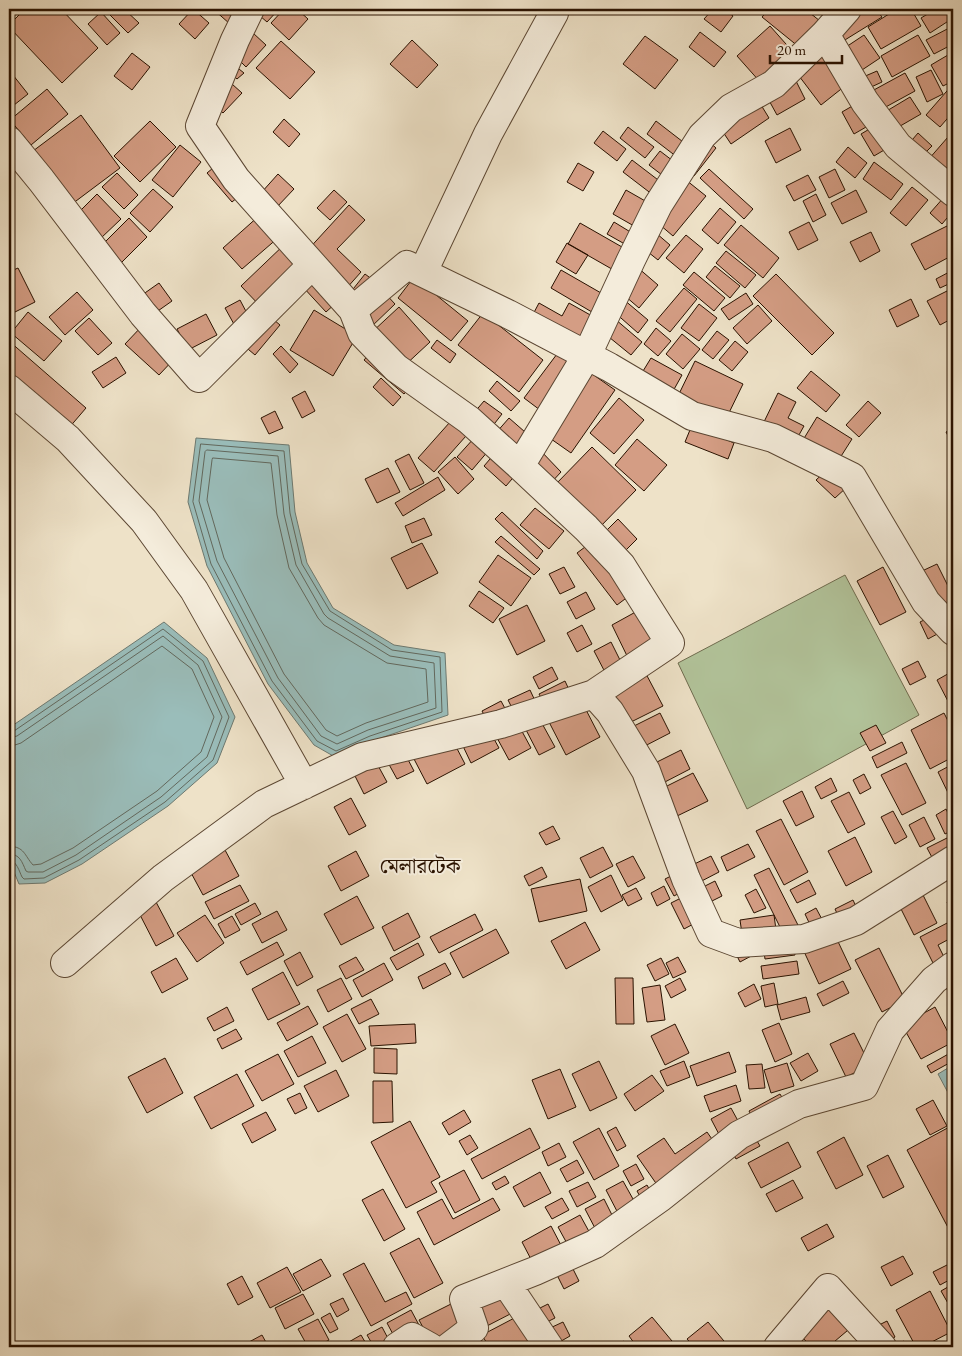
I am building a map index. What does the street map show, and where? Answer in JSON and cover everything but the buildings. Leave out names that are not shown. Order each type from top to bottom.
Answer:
[{"type":"street","points":[[65,963],[163,878],[264,804],[362,757],[501,724],[594,694],[670,643],[621,565],[586,528],[469,420],[396,368],[362,333],[352,310],[236,179],[200,126],[235,40],[250,9]]},
{"type":"street","points":[[422,272],[488,134],[555,9]]},
{"type":"street","points":[[520,466],[587,355],[658,205],[702,136],[731,108],[774,84],[834,17],[865,102],[898,146],[953,192]]},
{"type":"street","points":[[9,141],[143,314],[199,378],[312,265]]},
{"type":"street","points":[[352,310],[407,265],[587,355],[692,416],[772,438],[852,477],[926,602],[952,628]]},
{"type":"street","points":[[9,388],[68,439],[144,521],[194,590],[304,785]]},
{"type":"street","points":[[594,694],[610,712],[646,771],[686,879],[711,933],[738,943],[804,939],[856,921],[953,860]]},
{"type":"street","points":[[449,1347],[474,1328],[464,1300],[595,1244],[661,1197],[739,1135],[798,1104],[864,1086],[890,1030],[934,980],[953,966]]},
{"type":"street","points":[[506,1283],[549,1347]]},
{"type":"street","points":[[778,1347],[828,1288],[882,1347]]},
{"type":"street","points":[[397,1347],[412,1337],[430,1347]]},
{"type":"green space","points":[[845,575],[919,715],[747,809],[678,663]]},
{"type":"water","points":[[196,438],[289,445],[295,512],[307,563],[333,608],[394,645],[445,653],[448,715],[372,741],[335,757],[314,745],[268,684],[207,566],[188,502]]},
{"type":"water","points":[[164,622],[207,658],[235,717],[217,763],[168,806],[82,864],[45,883],[19,884],[9,860],[9,728]]},
{"type":"water","points":[[953,1065],[953,1102],[938,1074]]},
{"type":"district","name":"মেলারটেক","points":[[420,865]]}]
